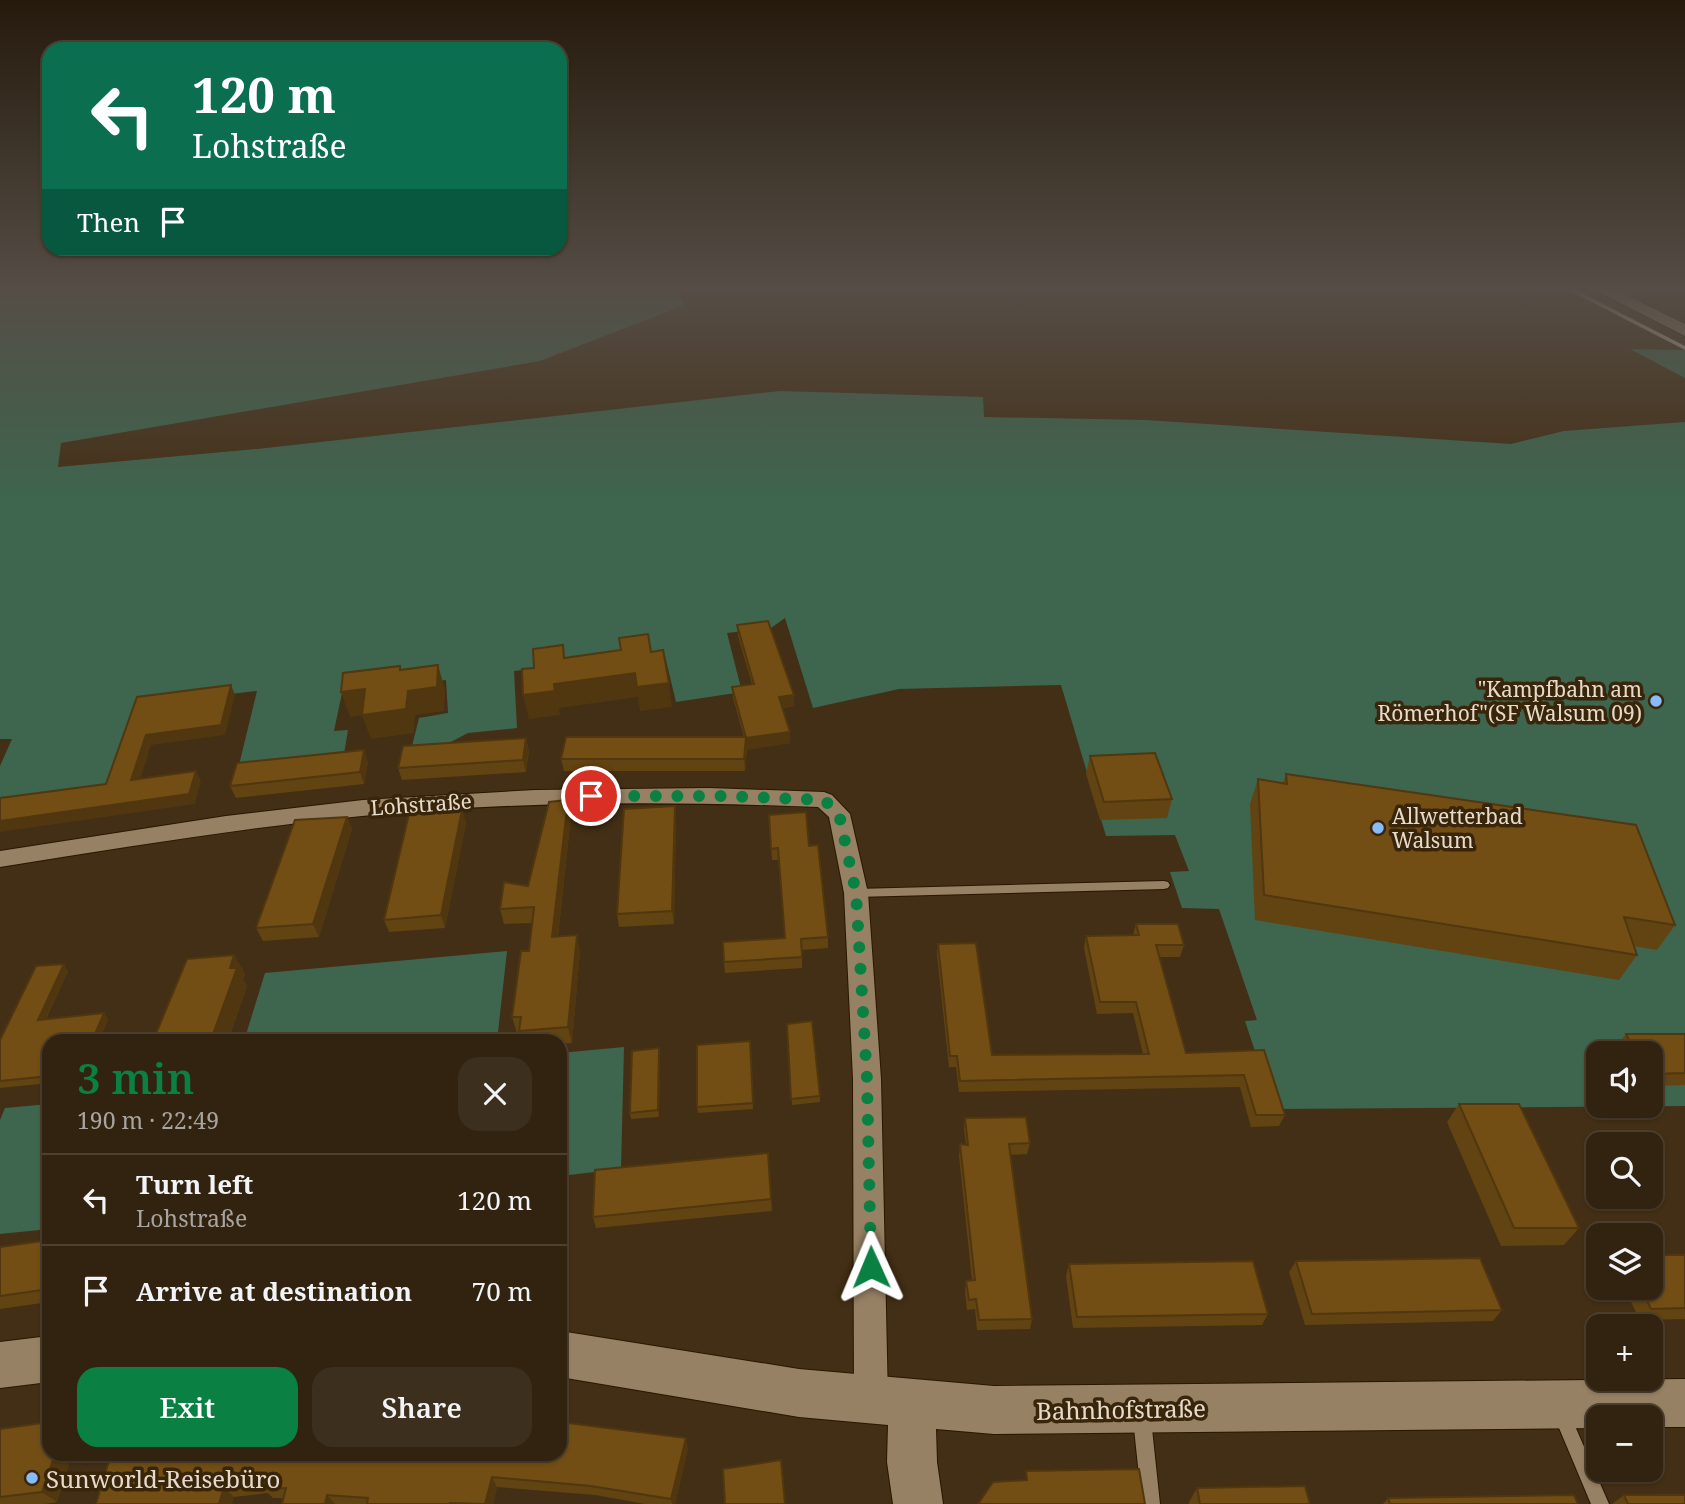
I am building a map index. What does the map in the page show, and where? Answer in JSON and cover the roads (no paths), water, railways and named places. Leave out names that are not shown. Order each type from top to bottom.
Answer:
[{"type":"street","name":"Lohstraße","points":[[0,859],[299,815],[515,797],[773,797],[824,800],[839,814],[856,893]]},
{"type":"street","points":[[856,893],[891,1403],[912,1462],[918,1504]]},
{"type":"street","name":"Bahnhofstraße","points":[[567,1355],[799,1393],[994,1410],[1685,1403]]},
{"type":"street","points":[[0,1365],[42,1360]]},
{"type":"lane","points":[[856,893],[1164,885]]},
{"type":"lane","points":[[1556,1404],[1600,1504]]},
{"type":"lane","points":[[1141,1409],[1151,1504]]},
{"type":"place","name":"\"Kampfbahn am Römerhof\"(SF Walsum 09)","points":[[1656,701]]},
{"type":"place","name":"Allwetterbad Walsum","points":[[1378,828]]},
{"type":"place","name":"Sunworld-Reisebüro","points":[[32,1478]]}]
